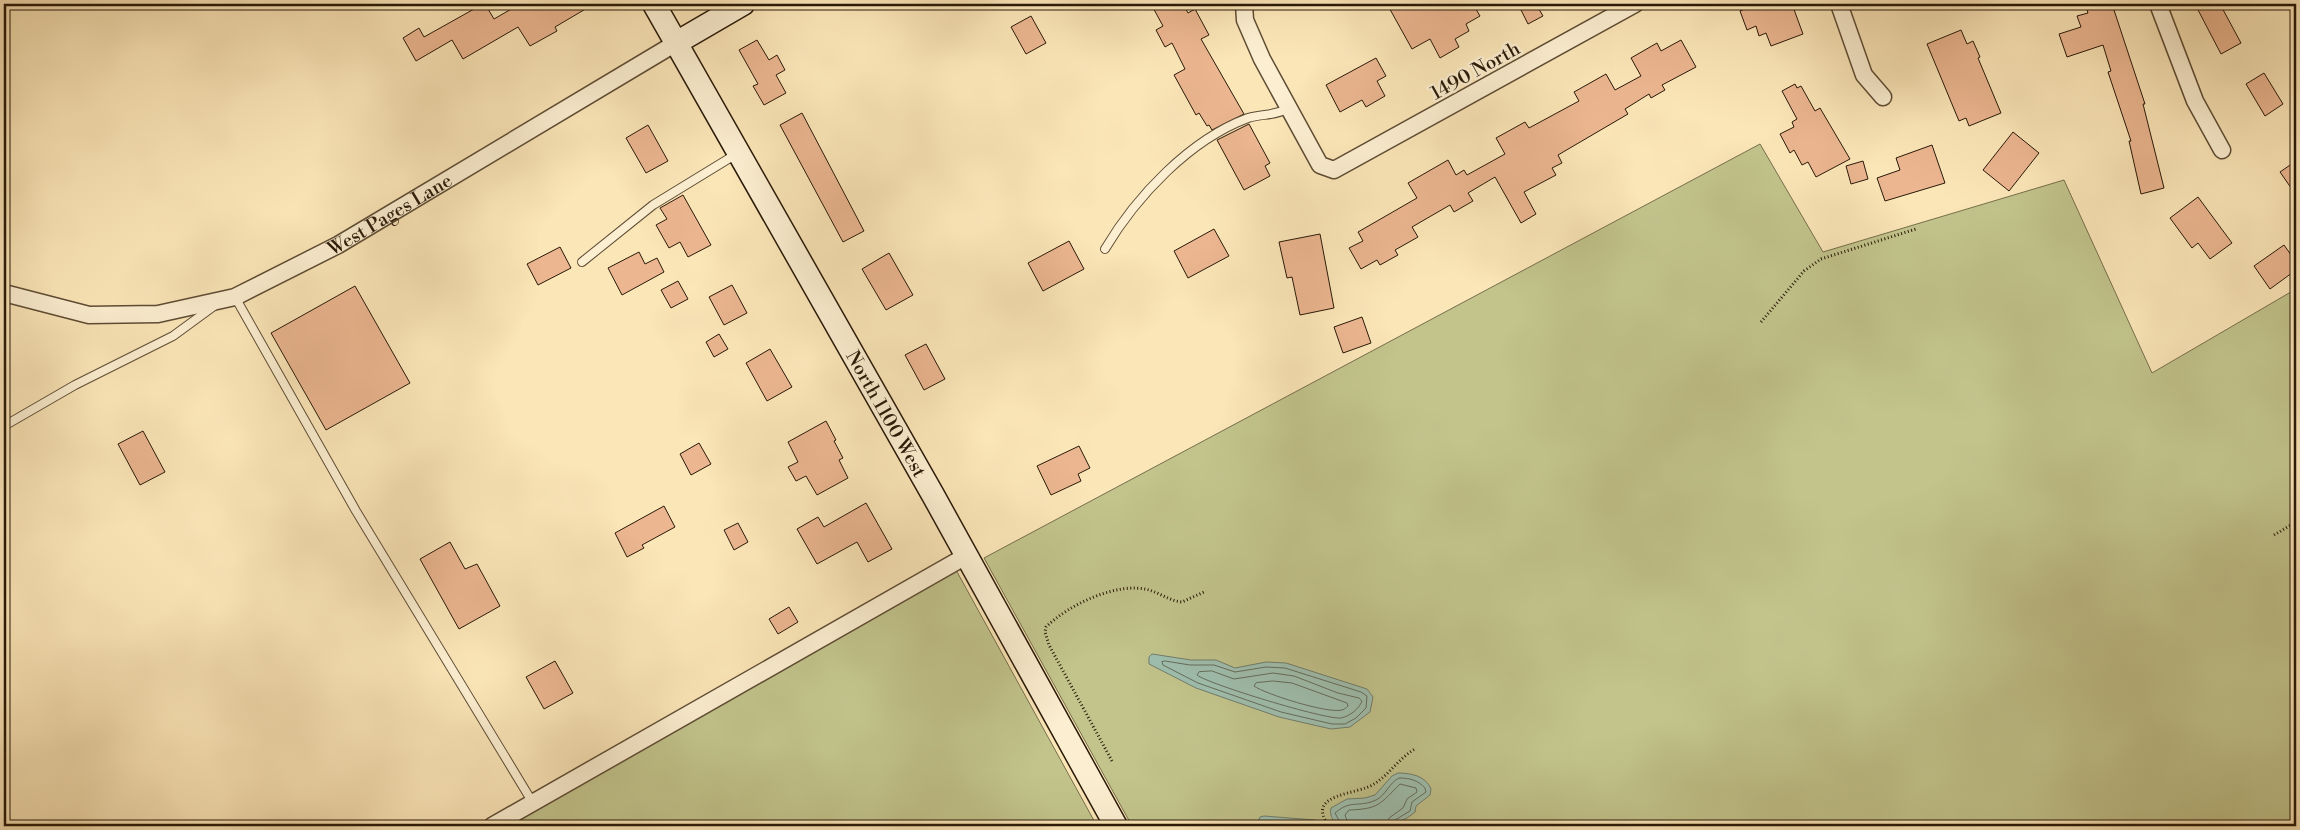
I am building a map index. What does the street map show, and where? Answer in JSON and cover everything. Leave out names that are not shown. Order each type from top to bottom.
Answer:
[{"type":"street","name":"North 1100 West","points":[[654,4],[966,556],[1116,826]]},
{"type":"street","name":"West Pages Lane","points":[[4,293],[89,315],[158,314],[228,300],[338,245],[743,4]]},
{"type":"street","points":[[1244,4],[1245,20],[1262,59],[1289,108]]},
{"type":"street","name":"1490 North","points":[[1289,108],[1320,165],[1334,170],[1613,8],[1635,4]]},
{"type":"street","points":[[1839,4],[1864,75],[1883,97]]},
{"type":"street","points":[[2158,4],[2195,101],[2222,150]]},
{"type":"street","points":[[492,826],[966,556]]},
{"type":"lane","points":[[1105,249],[1134,205],[1167,172],[1201,144],[1249,118],[1277,114],[1289,108]]},
{"type":"lane","points":[[582,262],[652,205],[738,153]]},
{"type":"lane","points":[[4,426],[74,385],[173,336],[228,300],[533,803]]},
{"type":"path","points":[[1761,322],[1804,271],[1821,259],[1916,229]]},
{"type":"path","points":[[2274,535],[2296,522]]},
{"type":"path","points":[[1112,761],[1049,645],[1045,632],[1046,627],[1073,608],[1107,593],[1132,588],[1142,589],[1182,602],[1204,592]]},
{"type":"path","points":[[1329,826],[1323,813],[1324,806],[1330,799],[1374,784],[1401,758],[1415,749]]},
{"type":"green space","points":[[1760,144],[1823,252],[2064,180],[2152,373],[2296,289],[2296,826],[1132,826],[984,558]]},
{"type":"green space","points":[[956,570],[1097,826],[495,826]]},
{"type":"water","points":[[1152,654],[1191,660],[1216,660],[1235,668],[1266,662],[1286,663],[1367,689],[1373,697],[1370,712],[1350,727],[1331,729],[1279,717],[1196,688],[1149,664],[1149,657]]},
{"type":"water","points":[[1398,773],[1422,778],[1431,789],[1430,795],[1416,806],[1415,812],[1407,818],[1380,826],[1339,826],[1331,816],[1331,808],[1347,799],[1365,798],[1375,795],[1392,776]]},
{"type":"water","points":[[1260,817],[1315,820],[1318,821],[1320,826],[1247,826],[1248,823],[1258,822]]},
{"type":"building","points":[[485,4],[494,19],[520,4],[594,4],[555,27],[557,31],[530,46],[518,27],[463,59],[452,40],[416,61],[403,38],[419,28],[424,37]]},
{"type":"building","points":[[1151,4],[1183,4],[1188,13],[1195,9],[1209,35],[1201,39],[1244,114],[1212,130],[1209,125],[1207,126],[1199,113],[1196,115],[1174,75],[1185,69],[1172,43],[1165,47],[1156,30],[1163,26]]},
{"type":"building","points":[[1387,4],[1473,4],[1480,16],[1466,24],[1469,31],[1455,39],[1459,47],[1440,58],[1430,39],[1412,49]]},
{"type":"building","points":[[1518,4],[1536,4],[1543,16],[1528,24]]},
{"type":"building","points":[[1747,4],[1792,4],[1803,34],[1771,46],[1766,33],[1759,36],[1756,26],[1747,30],[1740,11],[1749,7]]},
{"type":"building","points":[[2085,4],[2112,4],[2145,104],[2143,104],[2164,188],[2141,194],[2129,141],[2131,141],[2108,72],[2111,71],[2103,45],[2067,57],[2059,34],[2081,27],[2077,16],[2088,13]]},
{"type":"building","points":[[2206,4],[2220,4],[2241,43],[2221,54],[2197,8]]},
{"type":"building","points":[[1031,16],[1046,43],[1026,54],[1011,27]]},
{"type":"building","points":[[1961,30],[1967,44],[1973,41],[1980,57],[1978,58],[2001,113],[1969,126],[1966,118],[1959,121],[1927,44]]},
{"type":"building","points":[[757,40],[769,60],[777,55],[785,70],[776,75],[786,93],[764,105],[753,86],[758,84],[739,50]]},
{"type":"building","points":[[1681,40],[1696,67],[1662,85],[1665,90],[1651,98],[1649,94],[1625,109],[1628,114],[1558,155],[1562,163],[1552,168],[1556,175],[1524,192],[1536,214],[1521,223],[1495,177],[1468,193],[1473,201],[1454,212],[1450,205],[1412,227],[1418,237],[1395,250],[1398,255],[1380,265],[1377,260],[1361,269],[1349,248],[1363,241],[1358,232],[1417,198],[1408,183],[1448,160],[1456,175],[1464,170],[1467,175],[1505,154],[1496,138],[1525,122],[1529,128],[1579,101],[1574,92],[1606,74],[1615,90],[1641,76],[1631,58],[1657,43],[1661,51]]},
{"type":"building","points":[[1376,58],[1386,76],[1377,81],[1385,96],[1366,107],[1362,100],[1340,112],[1326,85]]},
{"type":"building","points":[[2264,73],[2283,104],[2265,116],[2246,84]]},
{"type":"building","points":[[1795,84],[1797,88],[1801,86],[1815,111],[1820,108],[1850,159],[1816,177],[1808,162],[1802,165],[1794,150],[1790,153],[1780,134],[1794,127],[1792,122],[1797,119],[1782,91]]},
{"type":"building","points":[[802,113],[864,231],[843,242],[780,125]]},
{"type":"building","points":[[1249,124],[1270,163],[1265,166],[1270,176],[1244,190],[1217,140]]},
{"type":"building","points":[[648,125],[668,161],[646,173],[626,138]]},
{"type":"building","points":[[2013,132],[2039,153],[2009,191],[1983,170]]},
{"type":"building","points":[[1932,145],[1945,183],[1885,201],[1877,178],[1900,170],[1896,158]]},
{"type":"building","points":[[1863,161],[1868,179],[1851,184],[1846,166]]},
{"type":"building","points":[[2296,161],[2296,195],[2280,172]]},
{"type":"building","points":[[683,195],[711,245],[688,257],[680,242],[669,248],[656,225],[667,219],[660,208]]},
{"type":"building","points":[[2198,197],[2232,243],[2210,259],[2198,243],[2192,248],[2170,218]]},
{"type":"building","points":[[1214,229],[1229,256],[1188,278],[1174,251]]},
{"type":"building","points":[[1320,234],[1334,308],[1300,315],[1292,277],[1287,278],[1279,242]]},
{"type":"building","points":[[1069,241],[1084,269],[1043,291],[1028,263]]},
{"type":"building","points":[[2284,245],[2296,262],[2296,270],[2270,289],[2254,266]]},
{"type":"building","points":[[560,247],[571,268],[538,285],[527,264]]},
{"type":"building","points":[[639,252],[645,264],[657,258],[664,272],[622,295],[608,268]]},
{"type":"building","points":[[889,253],[913,295],[886,310],[862,269]]},
{"type":"building","points":[[678,281],[688,299],[671,308],[661,290]]},
{"type":"building","points":[[732,285],[747,313],[724,325],[709,297]]},
{"type":"building","points":[[355,286],[410,383],[326,430],[271,333]]},
{"type":"building","points":[[1362,317],[1371,343],[1343,353],[1334,327]]},
{"type":"building","points":[[719,334],[728,349],[714,357],[706,342]]},
{"type":"building","points":[[926,344],[945,379],[924,390],[905,355]]},
{"type":"building","points":[[770,349],[792,387],[767,401],[746,363]]},
{"type":"building","points":[[826,421],[843,458],[839,460],[848,478],[817,495],[806,476],[796,481],[788,467],[798,462],[788,442]]},
{"type":"building","points":[[143,431],[165,472],[140,485],[118,444]]},
{"type":"building","points":[[699,443],[711,464],[691,475],[680,454]]},
{"type":"building","points":[[1079,446],[1090,468],[1078,474],[1081,481],[1051,495],[1037,466]]},
{"type":"building","points":[[866,503],[892,549],[868,562],[857,542],[817,564],[797,529],[818,517],[824,527]]},
{"type":"building","points":[[664,506],[675,527],[642,545],[644,548],[627,557],[615,533]]},
{"type":"building","points":[[738,523],[748,542],[734,550],[724,530]]},
{"type":"building","points":[[450,542],[465,569],[477,564],[500,606],[459,629],[420,559]]},
{"type":"building","points":[[789,607],[798,622],[778,634],[769,619]]},
{"type":"building","points":[[555,661],[573,693],[544,709],[526,677]]}]
